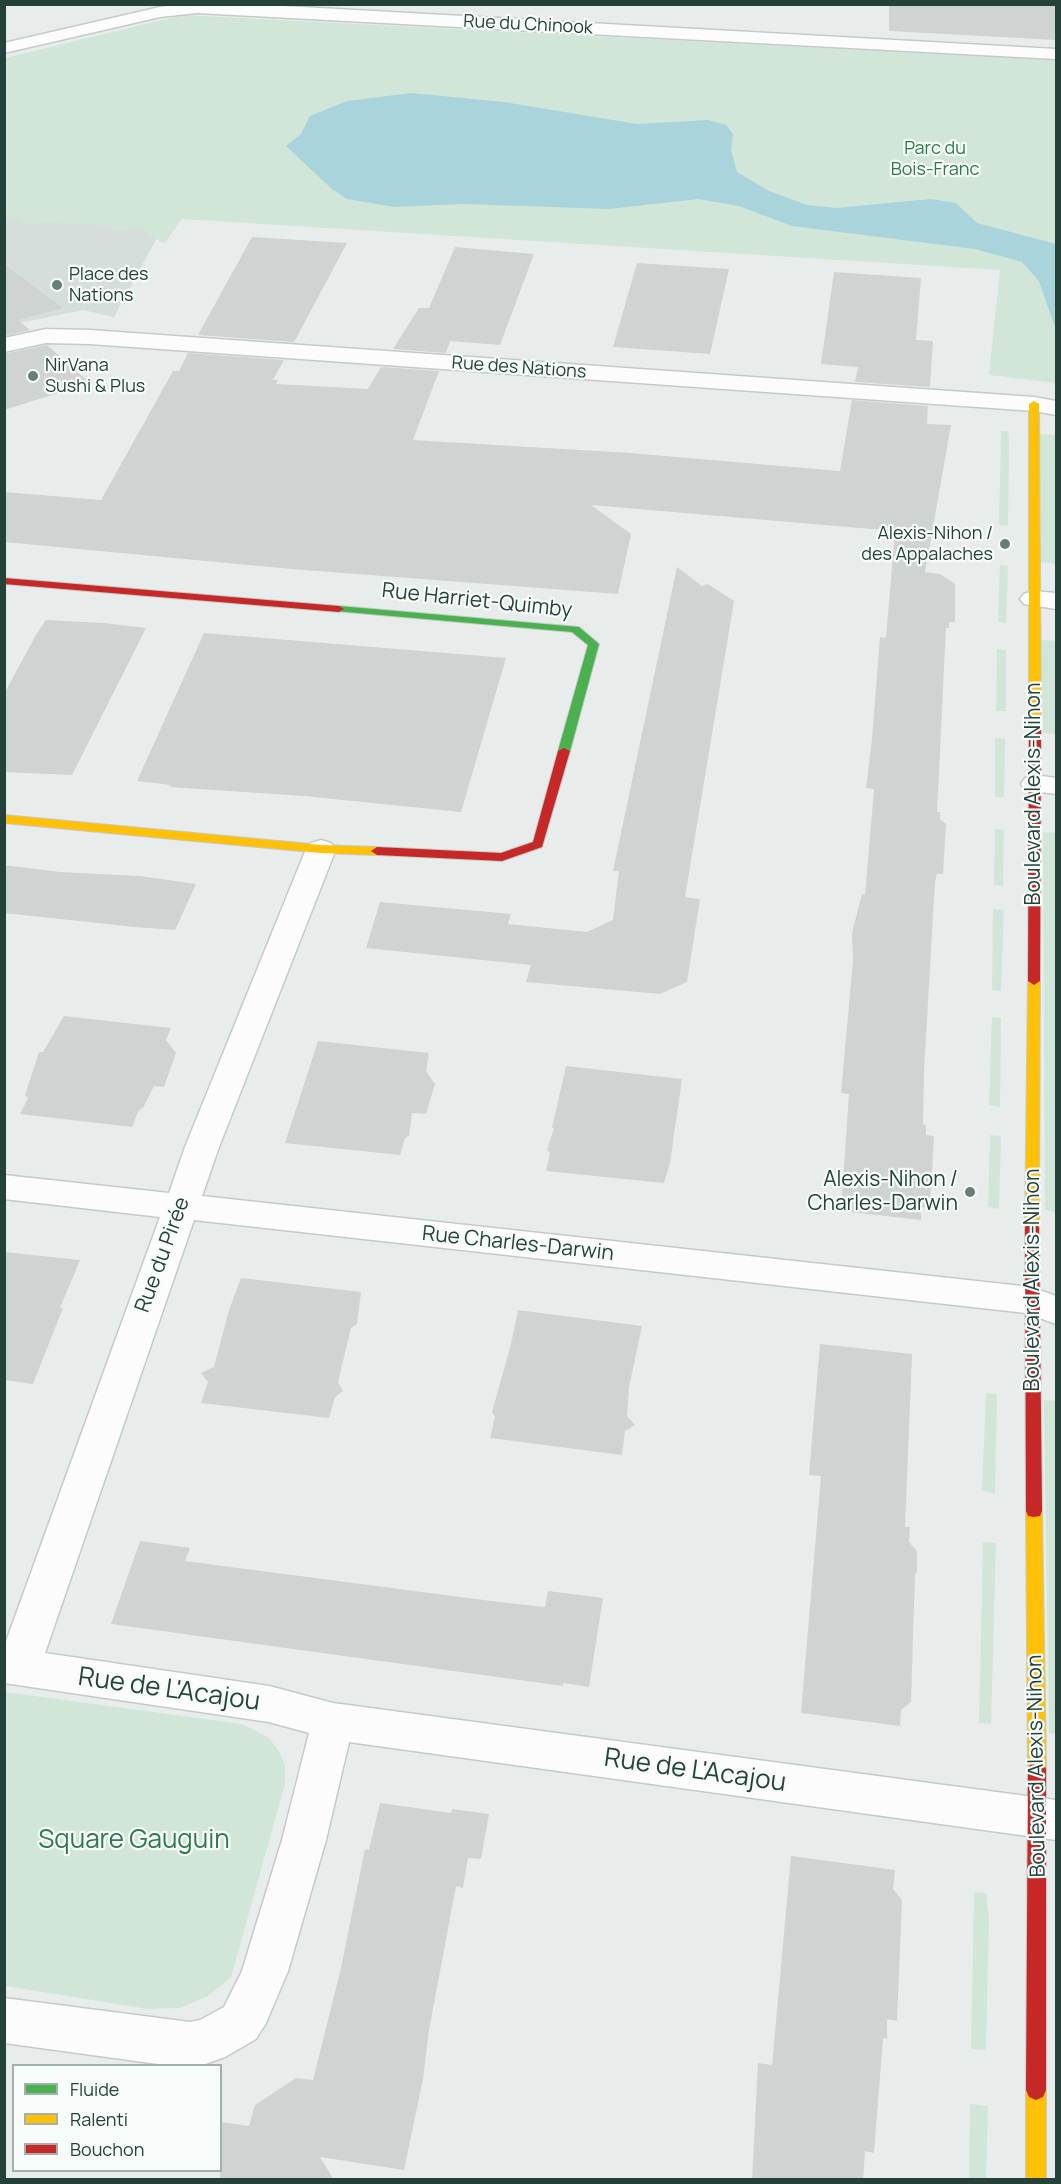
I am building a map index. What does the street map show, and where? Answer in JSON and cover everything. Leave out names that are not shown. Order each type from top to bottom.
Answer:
[{"type":"street","name":"Rue du Chinook","points":[[4,48],[180,9],[285,8],[1056,54]]},
{"type":"street","name":"Rue des Nations","points":[[4,345],[46,336],[90,338],[1034,405]]},
{"type":"street","points":[[1034,405],[1056,408]]},
{"type":"street","name":"Boulevard Alexis-Nihon","points":[[1034,405],[1045,600],[1048,1302],[1047,1818],[1036,2180]]},
{"type":"street","name":"Rue Harriet-Quimby","points":[[4,581],[575,629],[594,644],[538,844],[502,857],[321,849],[4,819]]},
{"type":"street","name":"Rue du Pirée","points":[[12,1666],[202,1147],[321,849]]},
{"type":"street","name":"Rue Charles-Darwin","points":[[4,1187],[1048,1302]]},
{"type":"street","name":"Rue de L'Acajou","points":[[12,1666],[269,1704],[333,1721],[1047,1818]]},
{"type":"street","points":[[4,2020],[190,2045],[208,2041],[240,2023],[250,2007],[265,1971],[304,1840],[333,1721]]},
{"type":"shaded area","points":[[4,208],[165,223],[114,317],[83,310],[5,326]]},
{"type":"green space","name":"Parc du Bois-Franc","points":[[183,15],[1056,60],[1056,383],[989,375],[1000,270],[182,219],[164,244],[139,227],[120,231],[100,225],[48,222],[25,225],[15,218],[5,220],[5,58]]},
{"type":"green space","points":[[1001,431],[1008,431],[1009,437],[1008,526],[999,525]]},
{"type":"green space","points":[[1040,434],[1056,435],[1056,564],[1041,562]]},
{"type":"green space","points":[[1000,565],[1008,566],[1006,623],[998,622]]},
{"type":"green space","points":[[1041,640],[1056,641],[1056,734],[1043,733]]},
{"type":"green space","points":[[997,649],[1006,650],[1006,711],[996,711]]},
{"type":"green space","points":[[995,738],[1005,739],[1004,797],[995,797]]},
{"type":"green space","points":[[995,829],[1004,830],[1003,886],[994,885]]},
{"type":"green space","points":[[1043,832],[1056,833],[1056,1212],[1045,1210]]},
{"type":"green space","points":[[993,909],[1004,910],[1001,991],[992,990]]},
{"type":"green space","points":[[992,1017],[1001,1018],[1000,1107],[989,1105]]},
{"type":"green space","points":[[990,1135],[1001,1136],[999,1209],[988,1207]]},
{"type":"green space","points":[[986,1393],[997,1394],[995,1493],[982,1491]]},
{"type":"green space","points":[[1044,1400],[1056,1401],[1056,1734],[1049,1733]]},
{"type":"green space","points":[[983,1542],[996,1543],[991,1724],[979,1723]]},
{"type":"green space","name":"Square Gauguin","points":[[5,1692],[242,1724],[269,1738],[279,1751],[285,1765],[285,1784],[231,1977],[208,1996],[180,2008],[148,2009],[5,1986]]},
{"type":"green space","points":[[974,1892],[986,1893],[989,1919],[986,2050],[971,2049]]},
{"type":"green space","points":[[970,2104],[988,2106],[986,2179],[969,2179]]},
{"type":"water","points":[[411,93],[504,102],[637,124],[708,120],[726,125],[733,134],[731,150],[737,172],[769,191],[807,205],[837,208],[931,199],[956,203],[977,223],[1056,244],[1056,330],[1039,281],[1022,262],[975,249],[792,226],[739,206],[698,199],[609,209],[463,204],[395,207],[347,199],[332,189],[286,146],[301,134],[310,116],[347,101]]},
{"type":"building","points":[[889,4],[1056,4],[1056,40],[889,31]]},
{"type":"building","points":[[252,237],[347,243],[294,342],[198,335]]},
{"type":"building","points":[[455,247],[534,254],[500,345],[450,341],[446,353],[393,349],[419,308],[429,308]]},
{"type":"building","points":[[637,263],[729,269],[710,354],[613,347]]},
{"type":"building","points":[[4,264],[63,308],[18,320],[30,330],[4,336]]},
{"type":"building","points":[[834,272],[921,278],[916,340],[933,341],[930,387],[855,382],[858,367],[821,364]]},
{"type":"building","points":[[47,345],[90,383],[4,410],[4,354]]},
{"type":"building","points":[[188,353],[284,360],[273,380],[278,380],[276,384],[368,389],[381,367],[439,371],[413,440],[630,453],[840,471],[852,400],[928,406],[927,424],[951,425],[925,572],[940,574],[955,584],[955,622],[949,622],[949,628],[946,628],[937,812],[940,812],[940,819],[946,824],[943,874],[937,874],[935,882],[924,1071],[923,1125],[926,1125],[926,1135],[934,1136],[930,1204],[921,1209],[921,1220],[841,1211],[849,1094],[841,1093],[853,960],[852,933],[862,894],[865,895],[874,789],[866,788],[880,637],[886,638],[895,531],[591,505],[631,534],[618,594],[291,569],[4,542],[4,492],[101,500],[173,371],[179,371]]},
{"type":"building","points":[[677,567],[702,586],[708,584],[734,601],[685,897],[700,899],[687,982],[660,994],[526,982],[531,965],[366,948],[380,902],[511,914],[508,924],[587,932],[613,920],[619,871],[613,871]]},
{"type":"building","points":[[46,620],[146,628],[72,775],[4,772],[4,694]]},
{"type":"building","points":[[204,633],[506,658],[461,812],[304,796],[169,787],[171,785],[137,781]]},
{"type":"building","points":[[4,865],[60,872],[140,876],[196,884],[175,930],[135,927],[4,913]]},
{"type":"building","points":[[64,1016],[171,1028],[166,1040],[176,1053],[164,1087],[154,1086],[143,1108],[139,1110],[132,1127],[20,1114],[28,1098],[25,1095],[39,1052],[43,1052]]},
{"type":"building","points":[[318,1041],[429,1053],[426,1071],[435,1084],[426,1114],[412,1113],[409,1136],[405,1138],[400,1155],[285,1143]]},
{"type":"building","points":[[566,1066],[682,1079],[670,1163],[664,1183],[546,1171],[550,1153],[547,1150],[554,1128],[552,1128]]},
{"type":"building","points":[[4,1252],[80,1260],[33,1384],[4,1380]]},
{"type":"building","points":[[241,1278],[361,1292],[357,1324],[351,1328],[338,1382],[343,1391],[335,1397],[329,1418],[201,1403],[208,1382],[201,1373],[214,1367],[229,1310]]},
{"type":"building","points":[[518,1310],[642,1326],[629,1387],[627,1416],[635,1425],[625,1431],[622,1455],[490,1438],[495,1417],[492,1412]]},
{"type":"building","points":[[820,1344],[912,1354],[905,1527],[910,1527],[909,1542],[917,1551],[917,1573],[915,1574],[911,1702],[901,1710],[900,1726],[801,1713],[821,1476],[809,1475]]},
{"type":"building","points":[[140,1541],[190,1548],[185,1561],[499,1602],[545,1607],[548,1591],[603,1598],[589,1687],[563,1683],[563,1686],[111,1624]]},
{"type":"building","points":[[380,1803],[451,1813],[452,1809],[489,1814],[481,1859],[468,1858],[463,1888],[456,1886],[429,2030],[423,2079],[404,2170],[320,2157],[334,2180],[220,2180],[222,2122],[249,2126],[255,2105],[296,2078],[313,2080],[341,1968],[365,1849],[369,1850]]},
{"type":"building","points":[[791,1856],[895,1870],[893,1889],[902,1900],[897,2021],[887,2019],[887,2039],[883,2038],[874,2153],[865,2151],[863,2180],[752,2180],[758,2063],[772,2065]]},
{"type":"traffic: fast","points":[[339,609],[575,629],[594,644],[564,751]]},
{"type":"traffic: slow","points":[[1034,404],[1035,727]]},
{"type":"traffic: slow","points":[[4,819],[321,849],[377,851]]},
{"type":"traffic: slow","points":[[1032,1228],[1034,981]]},
{"type":"traffic: slow","points":[[1034,1511],[1037,1769]]},
{"type":"traffic: slow","points":[[1036,2090],[1036,2180]]},
{"type":"traffic: jam","points":[[4,581],[339,609]]},
{"type":"traffic: jam","points":[[1034,981],[1035,727]]},
{"type":"traffic: jam","points":[[377,851],[502,857],[538,844],[564,751]]},
{"type":"traffic: jam","points":[[1032,1228],[1034,1511]]},
{"type":"traffic: jam","points":[[1036,2090],[1037,1769]]},
{"type":"place","name":"Place des Nations","points":[[57,285]]},
{"type":"place","name":"NirVana Sushi & Plus","points":[[33,376]]},
{"type":"place","name":"Alexis-Nihon / des Appalaches","points":[[1005,544]]},
{"type":"place","name":"Alexis-Nihon / Charles-Darwin","points":[[970,1192]]}]
